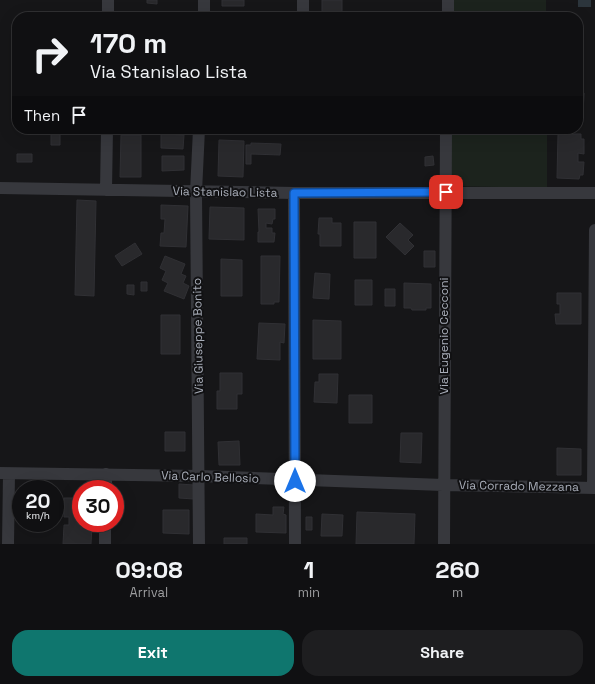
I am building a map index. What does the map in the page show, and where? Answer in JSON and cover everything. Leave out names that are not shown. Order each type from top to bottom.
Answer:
[{"type":"street","points":[[108,0],[108,12]]},
{"type":"street","points":[[204,0],[204,12]]},
{"type":"street","points":[[302,12],[303,0]]},
{"type":"street","points":[[448,0],[448,12]]},
{"type":"street","points":[[106,190],[107,134]]},
{"type":"street","name":"Via Giuseppe Bonito","points":[[199,134],[196,192],[199,544]]},
{"type":"street","name":"Via Eugenio Cecconi","points":[[444,544],[443,485],[446,134]]},
{"type":"street","name":"Via Stanislao Lista","points":[[0,188],[294,193],[595,193]]},
{"type":"street","points":[[294,193],[295,544]]},
{"type":"street","points":[[594,488],[595,230]]},
{"type":"street","points":[[5,473],[8,544]]},
{"type":"street","name":"Via Carlo Bellosio","points":[[5,473],[199,476],[295,481],[443,485]]},
{"type":"street","points":[[106,474],[106,480]]},
{"type":"street","name":"Via Corrado Mezzana","points":[[443,485],[594,488]]},
{"type":"street","points":[[105,532],[105,544]]},
{"type":"shaded area","points":[[453,0],[546,0],[546,12],[453,12]]},
{"type":"shaded area","points":[[578,0],[591,0],[591,7],[578,7]]},
{"type":"shaded area","points":[[451,134],[547,134],[547,188],[450,186]]},
{"type":"building","points":[[147,0],[157,0],[157,4],[147,3]]},
{"type":"building","points":[[222,0],[244,0],[244,6],[222,6]]},
{"type":"building","points":[[322,0],[342,0],[342,12],[322,12]]},
{"type":"building","points":[[583,93],[584,93],[583,115]]},
{"type":"building","points":[[51,134],[60,134],[60,145],[51,145]]},
{"type":"building","points":[[161,134],[184,135],[183,149],[161,148]]},
{"type":"building","points":[[558,134],[581,134],[581,139],[584,139],[584,154],[578,153],[578,162],[584,162],[583,175],[580,175],[579,179],[557,178]]},
{"type":"building","points":[[121,135],[141,135],[141,177],[120,177]]},
{"type":"building","points":[[219,140],[244,141],[243,177],[218,176]]},
{"type":"building","points":[[251,143],[281,144],[280,155],[251,154],[251,164],[246,164],[246,145],[251,145]]},
{"type":"building","points":[[17,154],[32,154],[32,162],[17,162]]},
{"type":"building","points":[[162,156],[184,156],[184,170],[162,171]]},
{"type":"building","points":[[433,156],[434,165],[425,166],[425,157]]},
{"type":"building","points":[[77,200],[96,201],[94,296],[75,295]]},
{"type":"building","points":[[161,205],[188,206],[186,247],[160,246],[161,233],[164,233],[165,219],[161,219]]},
{"type":"building","points":[[210,207],[244,208],[244,240],[209,239]]},
{"type":"building","points":[[258,209],[275,209],[275,219],[273,219],[272,224],[266,223],[266,228],[272,228],[272,233],[275,233],[274,242],[258,242]]},
{"type":"building","points":[[319,218],[332,218],[332,223],[341,223],[341,246],[320,246],[320,234],[318,234]]},
{"type":"building","points":[[354,222],[376,222],[376,258],[354,258]]},
{"type":"building","points":[[400,223],[413,235],[408,240],[414,246],[405,255],[386,237]]},
{"type":"building","points":[[135,243],[142,254],[122,266],[115,256]]},
{"type":"building","points":[[424,251],[435,251],[435,267],[424,267]]},
{"type":"building","points":[[165,256],[185,264],[181,274],[186,276],[183,283],[189,286],[184,299],[164,291],[168,283],[162,280],[166,271],[160,268]]},
{"type":"building","points":[[261,256],[280,256],[279,302],[274,302],[274,304],[261,304]]},
{"type":"building","points":[[221,259],[242,260],[242,296],[221,296]]},
{"type":"building","points":[[315,273],[330,274],[329,299],[313,298]]},
{"type":"building","points":[[355,280],[372,280],[372,305],[355,305]]},
{"type":"building","points":[[141,282],[147,282],[147,291],[141,291]]},
{"type":"building","points":[[404,283],[431,284],[431,308],[426,308],[426,310],[412,310],[411,308],[404,308]]},
{"type":"building","points":[[127,285],[134,285],[134,295],[127,294]]},
{"type":"building","points":[[385,289],[395,289],[395,306],[385,306]]},
{"type":"building","points":[[557,293],[581,293],[581,324],[556,324],[555,314],[560,314],[560,304],[557,304]]},
{"type":"building","points":[[161,315],[180,315],[180,354],[161,354]]},
{"type":"building","points":[[313,320],[341,321],[341,359],[313,359]]},
{"type":"building","points":[[259,323],[285,324],[284,343],[280,342],[280,360],[257,359]]},
{"type":"building","points":[[220,373],[242,373],[242,394],[237,394],[237,409],[217,409],[217,391],[220,391]]},
{"type":"building","points":[[319,374],[338,374],[337,403],[314,402],[315,382],[319,382]]},
{"type":"building","points":[[349,395],[372,395],[372,423],[349,423]]},
{"type":"building","points":[[165,432],[185,432],[185,451],[165,451]]},
{"type":"building","points":[[401,433],[422,433],[421,463],[400,462]]},
{"type":"building","points":[[239,441],[240,465],[219,465],[218,442]]},
{"type":"building","points":[[557,448],[581,449],[581,475],[557,475]]},
{"type":"building","points":[[179,484],[194,485],[194,499],[179,498]]},
{"type":"building","points":[[64,498],[72,498],[72,532],[92,532],[91,544],[63,544],[64,525],[69,525],[69,517],[64,517]]},
{"type":"building","points":[[273,507],[284,507],[283,514],[286,515],[286,533],[256,532],[256,514],[273,515]]},
{"type":"building","points":[[163,510],[189,510],[189,534],[163,533]]},
{"type":"building","points":[[357,512],[415,514],[414,544],[356,544]]},
{"type":"building","points":[[322,514],[343,515],[342,536],[321,536]]},
{"type":"building","points":[[306,517],[312,517],[312,530],[306,530]]},
{"type":"building","points":[[224,538],[247,538],[247,544],[224,544]]},
{"type":"route","points":[[295,481],[294,193],[446,192]]}]
